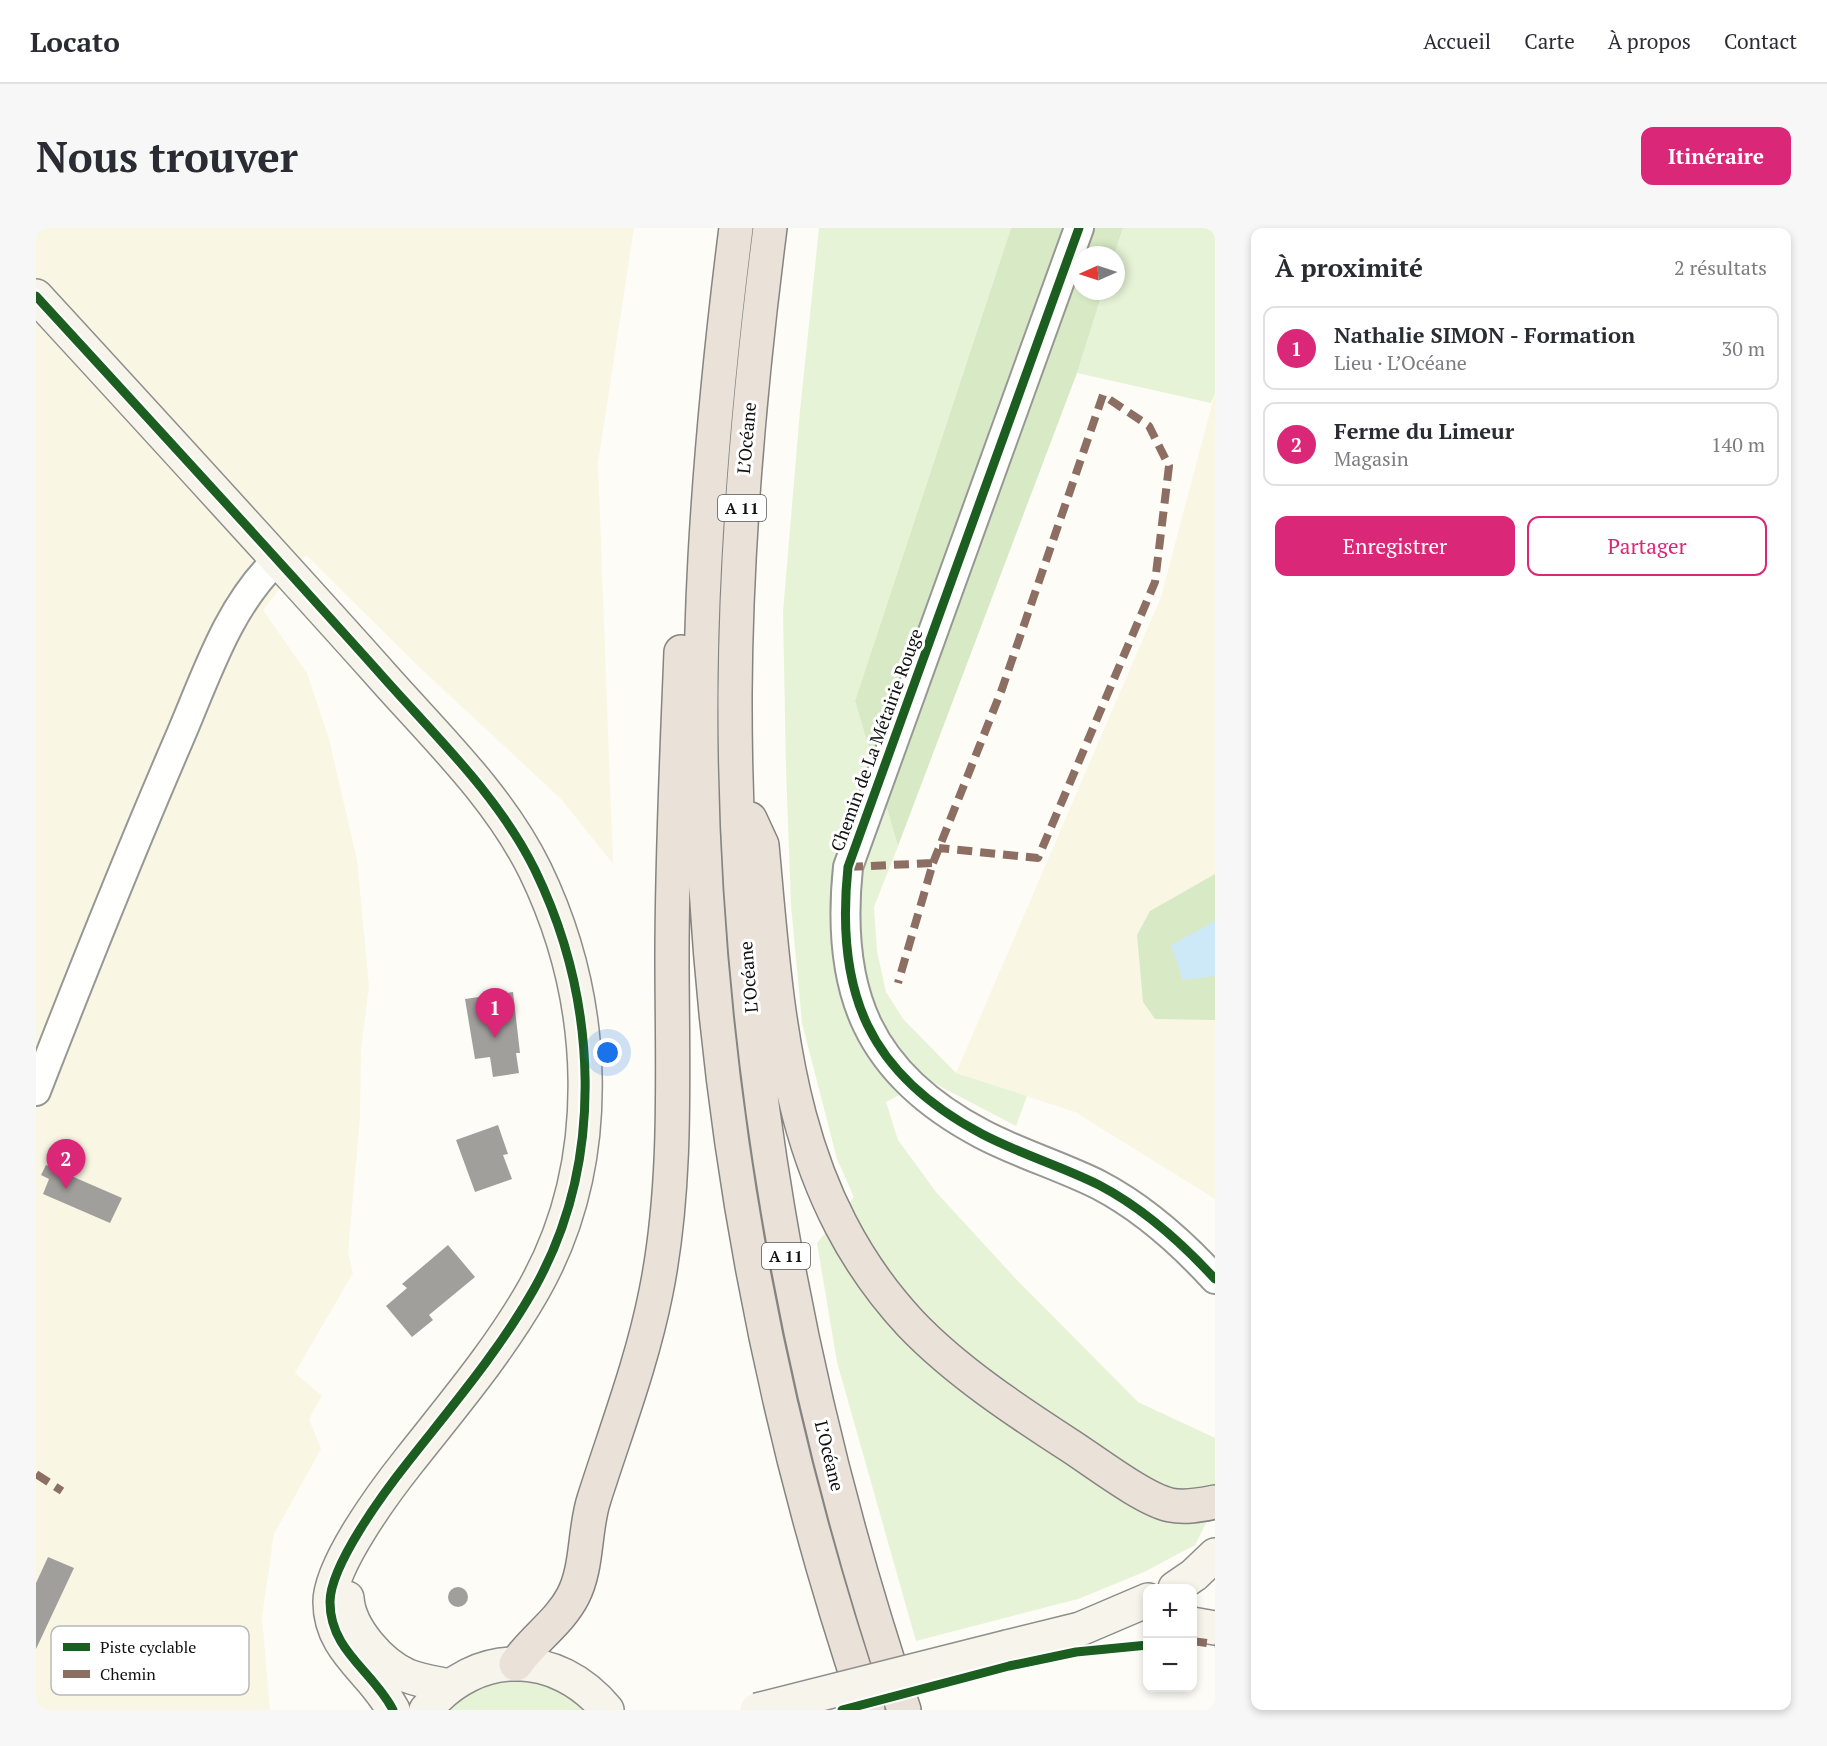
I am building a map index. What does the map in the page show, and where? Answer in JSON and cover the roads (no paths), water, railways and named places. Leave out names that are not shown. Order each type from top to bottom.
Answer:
[{"type":"highway","name":"L’Océane","points":[[736,228],[723,335],[705,558],[702,657],[707,890],[732,1134],[753,1262],[783,1412],[805,1502],[844,1641],[868,1710]]},
{"type":"highway","name":"L’Océane","points":[[770,228],[757,336],[741,509],[735,694],[737,789],[746,947],[755,1045],[782,1236],[802,1342],[839,1499],[871,1613],[904,1710]]},
{"type":"highway","points":[[516,1664],[528,1646],[553,1625],[574,1593],[593,1503],[642,1356],[657,1291],[667,1207],[670,1144],[672,928],[682,614],[705,558]]},
{"type":"highway","points":[[737,789],[762,846],[782,1034],[792,1090],[809,1156],[829,1204],[872,1275],[912,1324],[954,1362],[1041,1427],[1141,1491],[1169,1505],[1197,1506],[1215,1502]]},
{"type":"street","name":"Chemin de La Métairie Rouge","points":[[1079,228],[848,867],[844,906],[847,962],[852,988],[879,1046],[895,1070],[916,1091],[982,1134],[1108,1191],[1145,1214],[1193,1254],[1215,1280]]},
{"type":"street","points":[[36,297],[277,560],[508,822],[535,871],[561,938],[580,1004],[586,1083],[577,1170],[558,1234],[537,1285],[510,1330],[372,1511],[348,1553],[330,1595],[333,1624],[348,1655],[376,1686],[393,1710]]},
{"type":"street","points":[[36,1091],[111,899],[223,637],[256,581],[277,560]]},
{"type":"street","points":[[348,1553],[347,1604],[360,1632],[370,1645],[406,1675],[449,1686]]},
{"type":"street","points":[[1181,1584],[1215,1555]]},
{"type":"street","points":[[757,1710],[1080,1629],[1143,1602]]},
{"type":"street","points":[[1197,1625],[1215,1628]]},
{"type":"street","points":[[1080,1629],[1143,1626]]},
{"type":"street","points":[[426,1710],[449,1686],[474,1672],[516,1664],[538,1666],[559,1672],[579,1682],[607,1710]]},
{"type":"water","points":[[1215,921],[1215,976],[1183,980],[1171,945]]},
{"type":"place","name":"Nathalie SIMON - Formation","points":[[495,1038]]},
{"type":"place","name":"Ferme du Limeur","points":[[66,1189]]}]
